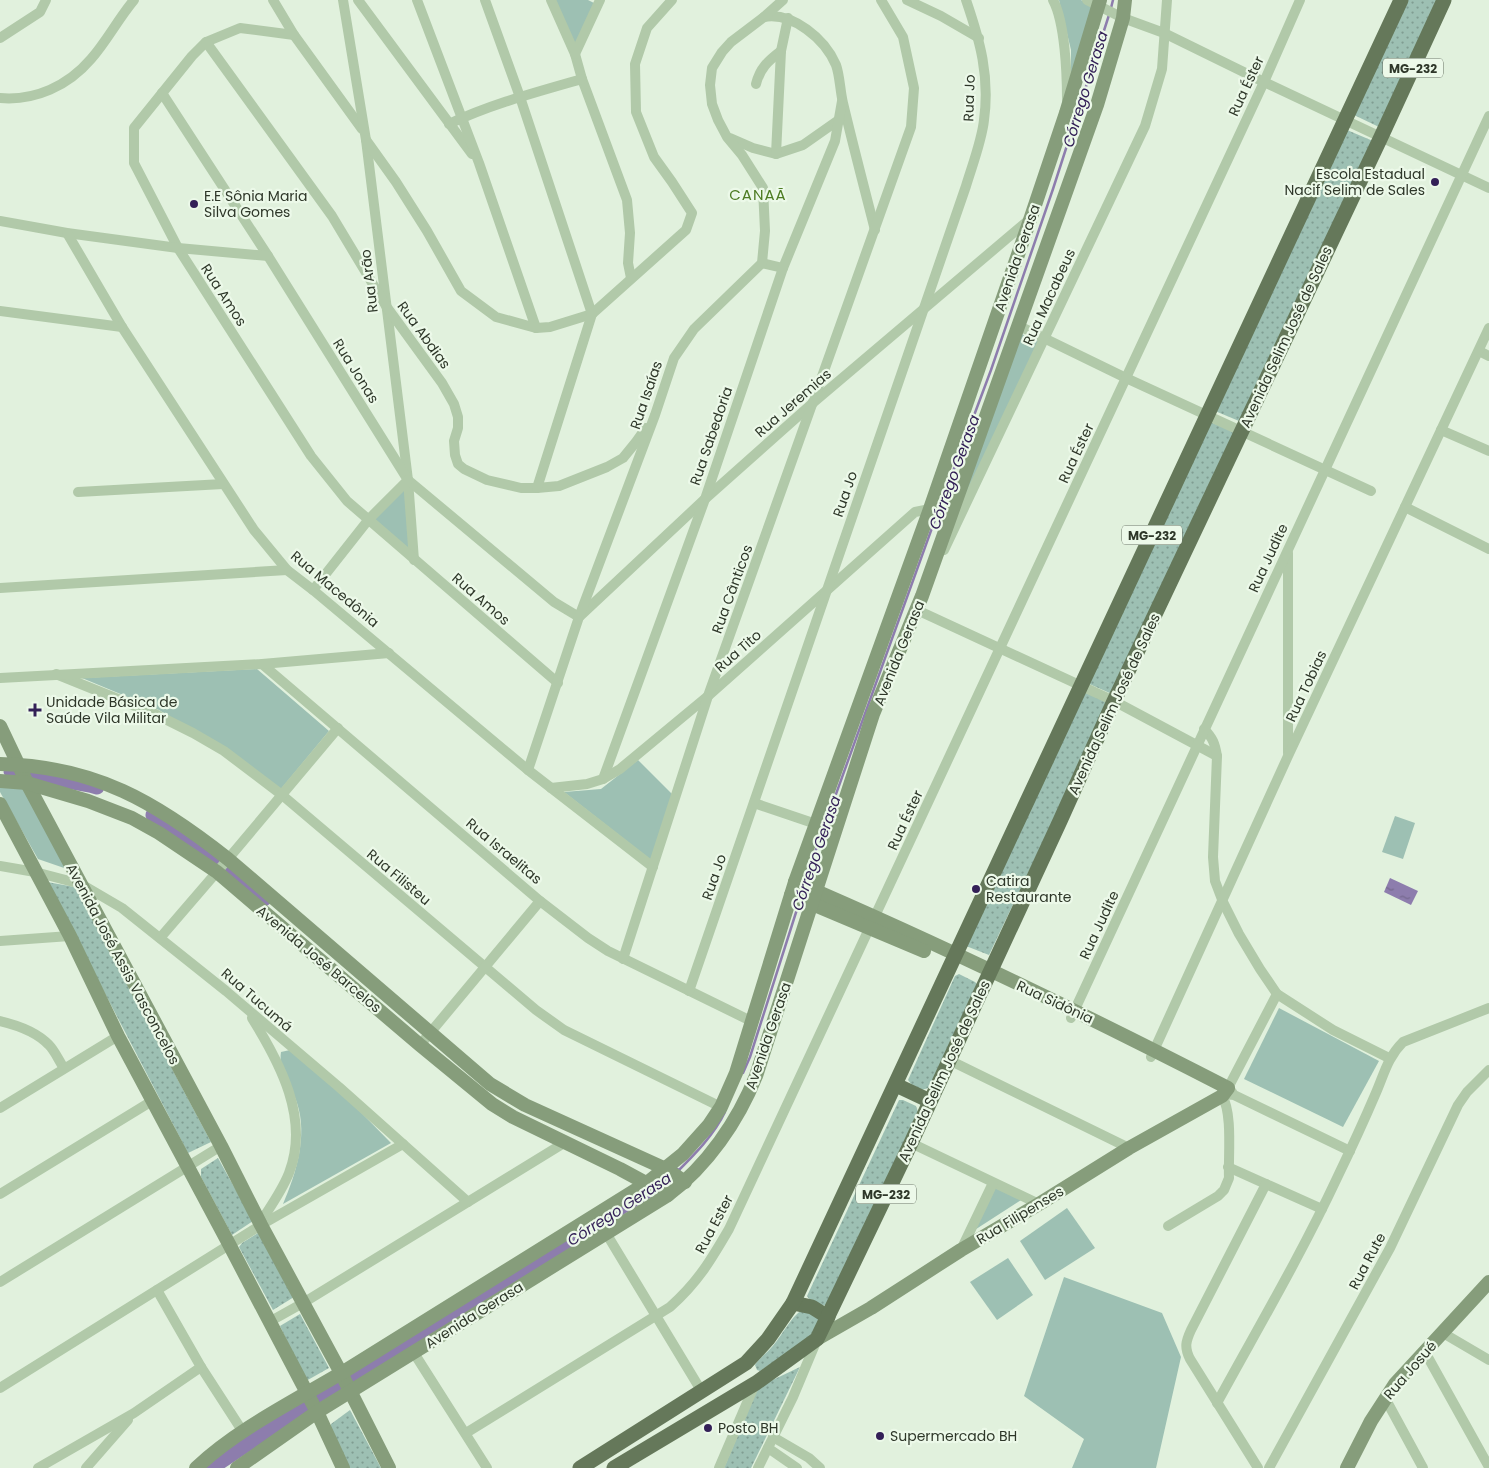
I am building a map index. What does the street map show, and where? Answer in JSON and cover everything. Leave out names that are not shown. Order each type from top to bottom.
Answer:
[{"type":"main road","name":"MG-232","points":[[580,1468],[746,1363],[768,1339],[794,1303],[1402,0]]},
{"type":"main road","name":"Avenida Selim José de Sales","points":[[756,1383],[817,1339],[828,1317],[911,1143],[1114,701],[1444,0]]},
{"type":"main road","points":[[896,1085],[930,1100]]},
{"type":"main road","points":[[794,1303],[812,1307],[828,1317]]},
{"type":"main road","points":[[746,1363],[747,1370],[756,1383]]},
{"type":"main road","name":"MG-232","points":[[614,1468],[756,1383]]},
{"type":"main road","points":[[647,1426],[657,1442]]},
{"type":"street","points":[[0,38],[40,12],[46,0]]},
{"type":"street","points":[[0,98],[12,99],[46,93],[74,76],[92,59],[133,0]]},
{"type":"street","points":[[273,0],[294,35],[407,198],[461,291],[496,317],[536,328],[550,327],[592,314],[686,230],[692,213],[654,158],[636,112],[635,64],[647,28],[672,0]]},
{"type":"street","name":"Rua Arão","points":[[343,0],[365,136],[408,480],[414,560]]},
{"type":"street","points":[[358,0],[479,163]]},
{"type":"street","points":[[418,0],[463,118],[536,328]]},
{"type":"street","points":[[485,0],[520,97],[592,314],[536,488]]},
{"type":"street","points":[[551,0],[575,54],[582,79],[627,200],[630,233],[628,264],[631,278]]},
{"type":"street","points":[[783,0],[731,42],[722,52],[712,68],[710,85],[712,104],[718,120],[727,137],[742,155],[763,188],[765,231],[762,263],[783,268]]},
{"type":"street","points":[[875,231],[911,127],[914,88],[903,37],[881,0]]},
{"type":"street","points":[[907,0],[941,16],[979,38]]},
{"type":"street","name":"Rua Jo","points":[[689,991],[966,186],[984,120],[985,77],[979,38],[966,0]]},
{"type":"street","points":[[1053,0],[1063,36],[1067,79],[1066,113]]},
{"type":"street","name":"Avenida Gerasa","points":[[674,1174],[682,1154],[709,1125],[721,1107],[736,1073],[753,1022],[873,714],[917,610],[948,516],[1097,105],[1125,0]]},
{"type":"street","name":"Rua Macabeus","points":[[922,596],[1145,126],[1162,69],[1167,0]]},
{"type":"street","name":"Rua Éster","points":[[872,922],[1264,82],[1300,0]]},
{"type":"street","points":[[575,54],[597,1]]},
{"type":"street","name":"Avenida Gerasa","points":[[237,1468],[312,1404],[674,1174],[698,1169],[730,1126],[749,1094],[766,1048],[804,893],[816,824],[932,510],[1066,113],[1098,4],[1120,16]]},
{"type":"street","points":[[1120,16],[1164,32],[1264,82],[1489,188]]},
{"type":"street","points":[[764,17],[788,18],[820,39],[836,65],[842,101],[875,231]]},
{"type":"street","points":[[776,154],[781,51],[788,18]]},
{"type":"street","name":"Rua Amos","points":[[294,35],[240,28],[206,42],[192,56],[134,128],[134,163],[178,248],[312,456],[347,501],[558,683]]},
{"type":"street","name":"Rua Abdias","points":[[206,42],[332,216],[386,306],[442,383],[454,404],[458,417],[454,455],[458,464],[464,469],[487,480],[521,488],[560,486],[607,467],[627,452],[655,415]]},
{"type":"street","points":[[756,84],[758,73],[766,62],[781,51]]},
{"type":"street","points":[[449,124],[520,97],[582,79]]},
{"type":"street","name":"Rua Jonas","points":[[162,93],[268,256],[408,480],[554,602],[579,617]]},
{"type":"street","name":"Rua Sabedoria","points":[[603,779],[704,499],[783,268],[835,141],[842,101]]},
{"type":"street","name":"Rua Judite","points":[[1073,1015],[1489,116]]},
{"type":"street","points":[[727,137],[753,148],[776,154],[803,145],[840,119]]},
{"type":"street","name":"Rua Jeremias","points":[[579,617],[704,499],[814,402],[1031,217]]},
{"type":"street","points":[[0,221],[66,233],[178,248],[268,256]]},
{"type":"street","name":"Rua Cânticos","points":[[623,959],[708,696],[875,231]]},
{"type":"street","name":"Rua Macedônia","points":[[66,233],[122,328],[223,484],[254,530],[287,570],[314,590],[528,770],[653,867]]},
{"type":"street","name":"Rua Isaías","points":[[528,770],[579,617],[655,415],[674,358],[694,328],[762,263]]},
{"type":"street","points":[[0,311],[122,328]]},
{"type":"street","points":[[1017,325],[1126,378],[1371,491]]},
{"type":"street","name":"Rua Tobias","points":[[1152,1054],[1288,756],[1489,328]]},
{"type":"street","points":[[1479,351],[1489,356]]},
{"type":"street","points":[[1441,430],[1489,451]]},
{"type":"street","points":[[314,590],[369,519],[408,480]]},
{"type":"street","points":[[78,492],[223,484]]},
{"type":"street","points":[[1405,507],[1489,549]]},
{"type":"street","points":[[932,510],[948,516]]},
{"type":"street","name":"Rua Tito","points":[[551,788],[587,784],[603,779],[620,769],[708,696],[916,512],[932,510]]},
{"type":"street","points":[[1288,549],[1288,756]]},
{"type":"street","points":[[0,588],[287,570]]},
{"type":"street","points":[[917,610],[1114,701],[1217,756]]},
{"type":"street","points":[[0,678],[262,664],[389,653]]},
{"type":"street","name":"Rua Israelitas","points":[[262,664],[540,901],[588,938],[623,959],[753,1022]]},
{"type":"street","name":"Rua Filisteu","points":[[56,674],[154,714],[224,751],[282,795],[536,1010],[564,1030],[721,1107]]},
{"type":"street","name":"Avenida José Assis Vasconcelos","points":[[0,726],[81,884],[221,1146],[260,1224],[346,1382],[389,1468]]},
{"type":"street","points":[[160,938],[338,728]]},
{"type":"street","points":[[1204,730],[1212,737],[1217,756],[1213,857],[1215,881],[1223,902],[1243,941],[1277,994],[1333,1030],[1389,1058]]},
{"type":"street","name":"Avenida José Barcelos","points":[[0,764],[132,818],[222,866]]},
{"type":"street","name":"Avenida José Barcelos","points":[[0,781],[23,773],[51,768],[124,791],[174,818],[222,866],[425,1039],[492,1104],[564,1143],[656,1187]]},
{"type":"street","points":[[754,803],[816,824]]},
{"type":"street","points":[[0,804],[70,936],[118,1036],[312,1404],[343,1468]]},
{"type":"street","name":"Rua Tucumá","points":[[0,866],[36,872],[81,884],[122,908],[339,1087],[468,1202]]},
{"type":"street","name":"Rua Sidônia","points":[[804,893],[955,959],[1350,1151]]},
{"type":"street","points":[[425,1039],[540,901]]},
{"type":"street","name":"Rua Ester","points":[[466,1433],[670,1307],[696,1281],[707,1267],[729,1229],[872,922]]},
{"type":"street","points":[[0,941],[70,936]]},
{"type":"street","points":[[1168,1226],[1218,1196],[1224,1190],[1229,1178],[1226,1103],[1228,1093],[1277,994]]},
{"type":"street","points":[[244,1007],[271,1048],[288,1088],[296,1134],[295,1149],[285,1183],[260,1224]]},
{"type":"street","points":[[1217,1403],[1322,1209],[1381,1082],[1389,1058],[1403,1042],[1489,1008]]},
{"type":"street","points":[[0,1021],[22,1027],[38,1036],[50,1046],[64,1068]]},
{"type":"street","points":[[0,1108],[118,1036]]},
{"type":"street","name":"Avenida José Barcelos","points":[[425,1039],[525,1106],[674,1174]]},
{"type":"street","points":[[271,1048],[283,1041]]},
{"type":"street","points":[[949,1060],[1129,1148]]},
{"type":"street","name":"Rua Rute","points":[[1269,1468],[1390,1248],[1458,1105],[1467,1092],[1489,1070]]},
{"type":"street","name":"Rua Filipenses","points":[[817,1339],[1129,1148],[1228,1093]]},
{"type":"street","points":[[0,1194],[152,1101]]},
{"type":"street","points":[[269,1322],[303,1304],[564,1143]]},
{"type":"street","points":[[911,1143],[1039,1204]]},
{"type":"street","points":[[0,1388],[260,1224],[402,1144]]},
{"type":"street","points":[[0,1282],[221,1146]]},
{"type":"street","points":[[1228,1167],[1322,1209]]},
{"type":"street","points":[[656,1187],[674,1174]]},
{"type":"street","points":[[961,1250],[993,1183]]},
{"type":"street","points":[[1258,1468],[1190,1359],[1186,1343],[1266,1184]]},
{"type":"street","name":"Avenida Gerasa","points":[[196,1468],[224,1444],[243,1432],[312,1404],[346,1382],[414,1352],[606,1233],[656,1187]]},
{"type":"street","points":[[606,1233],[702,1392]]},
{"type":"street","name":"Rua Josué","points":[[1351,1466],[1385,1398],[1395,1384],[1489,1282]]},
{"type":"street","points":[[156,1290],[201,1367],[243,1432]]},
{"type":"street","points":[[1443,1333],[1489,1360]]},
{"type":"street","points":[[758,1468],[793,1396],[817,1339]]},
{"type":"street","points":[[414,1352],[487,1468]]},
{"type":"street","points":[[1426,1352],[1489,1466]]},
{"type":"street","points":[[38,1468],[134,1413],[201,1367]]},
{"type":"street","points":[[719,1468],[756,1383]]},
{"type":"street","points":[[1385,1398],[1423,1468]]},
{"type":"street","points":[[86,1468],[134,1413]]},
{"type":"street","points":[[773,1437],[809,1458],[820,1468]]},
{"type":"street","points":[[768,1448],[797,1468]]},
{"type":"green space","points":[[553,0],[588,0],[596,4],[575,48]]},
{"type":"green space","points":[[1059,0],[1081,0],[1094,7],[1071,91],[1071,50]]},
{"type":"green space","points":[[1408,0],[1439,0],[1379,127],[1354,115]]},
{"type":"green space","points":[[1347,130],[1373,141],[1239,421],[1215,411]]},
{"type":"green space","points":[[1019,333],[1039,341],[942,550]]},
{"type":"green space","points":[[1210,422],[1236,432],[1112,694],[1087,683]]},
{"type":"green space","points":[[407,485],[411,553],[372,520]]},
{"type":"green space","points":[[257,669],[329,731],[281,789],[159,710],[82,678]]},
{"type":"green space","points":[[1084,692],[1109,703],[989,955],[966,946]]},
{"type":"green space","points":[[638,760],[673,795],[652,861],[564,792],[601,789]]},
{"type":"green space","points":[[0,787],[27,788],[67,869],[38,859],[0,792]]},
{"type":"green space","points":[[1395,816],[1415,823],[1403,859],[1382,852]]},
{"type":"green space","points":[[47,882],[75,887],[211,1142],[188,1153]]},
{"type":"green space","points":[[959,974],[977,984],[929,1088],[921,1090],[908,1080],[955,976]]},
{"type":"green space","points":[[1279,1008],[1379,1061],[1343,1127],[1244,1079]]},
{"type":"green space","points":[[290,1050],[338,1089],[391,1143],[283,1204],[296,1168],[301,1142],[300,1116],[297,1103],[283,1072],[281,1059],[281,1052]]},
{"type":"green space","points":[[899,1100],[916,1106],[918,1112],[829,1305],[816,1304],[807,1296]]},
{"type":"green space","points":[[218,1158],[253,1221],[232,1235],[201,1177],[201,1169]]},
{"type":"green space","points":[[998,1181],[1029,1195],[970,1233]]},
{"type":"green space","points":[[1067,1208],[1095,1248],[1045,1280],[1020,1241]]},
{"type":"green space","points":[[258,1233],[294,1297],[273,1310],[239,1247]]},
{"type":"green space","points":[[1008,1258],[1033,1295],[997,1320],[970,1282]]},
{"type":"green space","points":[[1064,1277],[1162,1313],[1181,1357],[1156,1468],[1072,1468],[1084,1439],[1024,1396]]},
{"type":"green space","points":[[805,1309],[820,1319],[810,1337],[760,1371],[757,1370],[755,1365],[775,1344],[796,1315]]},
{"type":"green space","points":[[300,1314],[329,1368],[306,1381],[280,1326]]},
{"type":"green space","points":[[800,1367],[751,1468],[724,1468],[758,1387]]},
{"type":"green space","points":[[350,1410],[381,1468],[349,1468],[330,1432],[331,1424]]},
{"type":"water","points":[[1390,878],[1418,891],[1411,905],[1384,892]]},
{"type":"waterway","name":"Córrego Gerasa","points":[[1111,8],[1113,0]]},
{"type":"waterway","name":"Córrego Gerasa","points":[[939,509],[991,370],[1053,189],[1109,15]]},
{"type":"waterway","name":"Córrego Gerasa","points":[[805,880],[937,514]]},
{"type":"waterway","points":[[11,771],[97,787]]},
{"type":"waterway","points":[[153,815],[202,848],[264,899]]},
{"type":"waterway","name":"Córrego Gerasa","points":[[743,1073],[750,1057],[799,903]]},
{"type":"waterway","name":"Córrego Gerasa","points":[[677,1172],[710,1136],[725,1112]]},
{"type":"waterway","name":"Córrego Gerasa","points":[[211,1468],[294,1413],[674,1174]]},
{"type":"place","name":"Escola Estadual Nacif Selim de Sales","points":[[1435,182]]},
{"type":"place","name":"E.E Sônia Maria Silva Gomes","points":[[194,204]]},
{"type":"place","name":"Unidade Básica de Saúde Vila Militar","points":[[35,710]]},
{"type":"place","name":"Catira Restaurante","points":[[976,889]]},
{"type":"place","name":"Posto BH","points":[[708,1428]]},
{"type":"place","name":"Supermercado BH","points":[[880,1436]]},
{"type":"district","name":"CANAÃ","points":[[758,194]]}]
